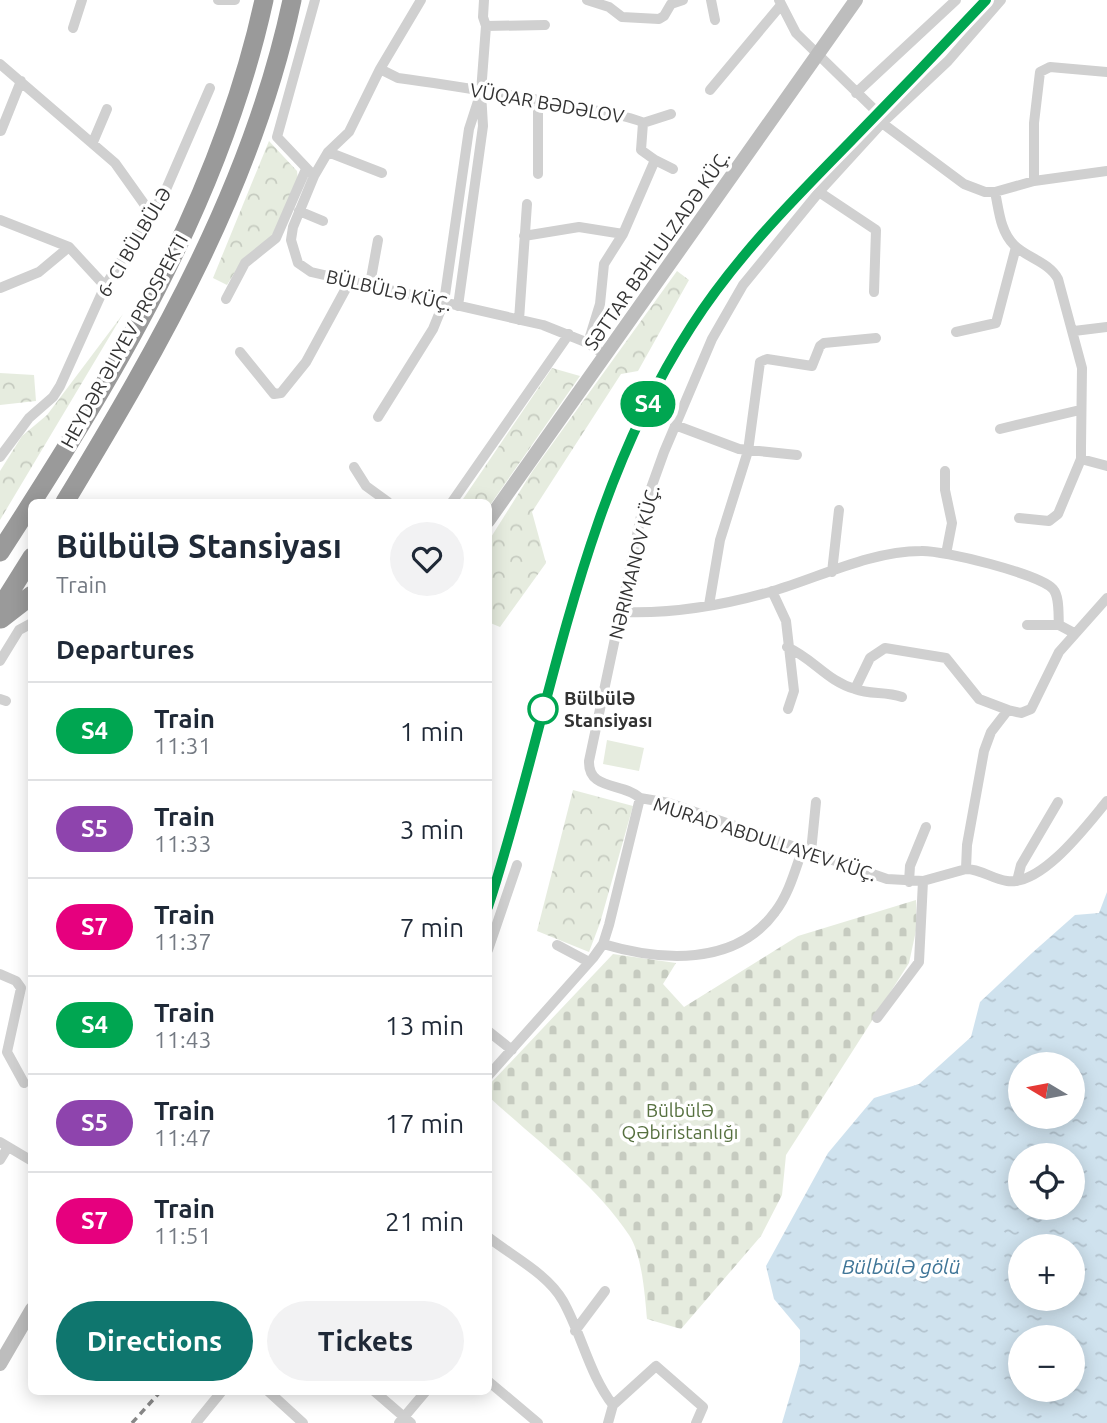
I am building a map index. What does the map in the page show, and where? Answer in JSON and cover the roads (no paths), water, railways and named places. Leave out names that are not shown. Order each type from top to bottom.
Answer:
[{"type":"highway","name":"HEYDƏR ƏLIYEV PROSPEKTI","points":[[32,499],[119,356],[191,221],[224,134],[264,0]]},
{"type":"highway","name":"HEYDƏR ƏLIYEV PROSPEKTI","points":[[67,499],[188,290],[217,230],[261,113],[292,0]]},
{"type":"highway","points":[[73,499],[90,461]]},
{"type":"highway","name":"HEYDƏR ƏLIYEV PROSPEKTI","points":[[0,552],[28,506]]},
{"type":"highway","points":[[0,608],[28,563]]},
{"type":"highway","points":[[0,620],[28,597]]},
{"type":"main road","name":"SƏTTAR BƏHLULZADƏ KÜÇ.","points":[[492,515],[856,0]]},
{"type":"main road","points":[[0,1364],[28,1316]]},
{"type":"street","points":[[73,28],[82,0]]},
{"type":"street","points":[[218,0],[234,0]]},
{"type":"street","points":[[226,299],[245,263],[276,238],[310,172],[278,137],[315,0]]},
{"type":"street","name":"BÜLBÜLƏ KÜÇ.","points":[[422,0],[380,69],[349,132],[310,172],[291,240],[298,262],[311,272],[370,284],[569,334],[606,356]]},
{"type":"street","points":[[458,306],[483,126],[481,92],[486,26],[482,17],[484,0]]},
{"type":"street","points":[[587,0],[609,6],[622,17],[659,19],[671,4],[683,0]]},
{"type":"street","points":[[711,0],[715,20]]},
{"type":"street","points":[[856,93],[956,0]]},
{"type":"street","name":"NƏRIMANOV KÜÇ.","points":[[640,798],[630,791],[597,781],[589,769],[641,516],[675,425],[712,339],[731,303],[819,192],[882,123],[948,61],[1000,0]]},
{"type":"street","points":[[780,2],[789,25],[817,57],[878,113],[882,123],[964,184],[995,192],[1034,181],[1107,171]]},
{"type":"street","points":[[710,90],[780,2]]},
{"type":"street","points":[[486,26],[545,25]]},
{"type":"street","points":[[0,64],[115,163],[152,215]]},
{"type":"street","points":[[1034,181],[1040,72],[1050,67],[1107,72]]},
{"type":"street","name":"VÜQAR BƏDƏLOV","points":[[380,69],[398,78],[635,118],[643,123],[641,150],[655,160]]},
{"type":"street","points":[[1,131],[20,81]]},
{"type":"street","points":[[0,457],[29,418],[60,386],[105,286],[152,215],[210,88]]},
{"type":"street","points":[[378,417],[433,329],[444,302],[469,129],[481,92]]},
{"type":"street","points":[[538,102],[538,174]]},
{"type":"street","points":[[93,142],[107,109]]},
{"type":"street","points":[[643,123],[671,114]]},
{"type":"street","points":[[328,152],[382,173]]},
{"type":"street","points":[[588,343],[600,304],[604,264],[623,234],[655,160],[673,169]]},
{"type":"street","points":[[819,192],[876,230],[874,292]]},
{"type":"street","points":[[995,192],[1003,229],[1016,247],[1055,273],[1074,331],[1082,368],[1081,459],[1058,514],[1049,521],[1019,518]]},
{"type":"street","points":[[519,320],[527,204]]},
{"type":"street","points":[[299,212],[323,221]]},
{"type":"street","points":[[0,220],[69,247],[105,286]]},
{"type":"street","points":[[524,236],[579,227],[623,234]]},
{"type":"street","points":[[370,284],[378,240]]},
{"type":"street","points":[[0,288],[22,282],[39,272],[69,247]]},
{"type":"street","points":[[956,332],[996,323],[1016,247]]},
{"type":"street","points":[[240,352],[274,394],[281,393],[306,362],[350,281]]},
{"type":"street","points":[[1074,331],[1107,327]]},
{"type":"street","points":[[454,499],[569,334]]},
{"type":"street","points":[[709,606],[720,540],[748,451],[760,362],[767,359],[812,366],[820,346],[824,343],[876,338]]},
{"type":"street","points":[[1000,429],[1080,410]]},
{"type":"street","points":[[675,425],[748,451],[797,455]]},
{"type":"street","points":[[1081,459],[1107,466]]},
{"type":"street","points":[[354,467],[366,486],[384,499]]},
{"type":"street","points":[[944,471],[952,523],[946,554]]},
{"type":"street","points":[[832,572],[839,510]]},
{"type":"street","points":[[621,612],[709,606],[772,591],[903,553],[922,551],[946,554],[1018,573],[1047,585],[1056,597],[1059,625]]},
{"type":"street","points":[[772,591],[785,614],[794,691],[788,709]]},
{"type":"street","points":[[855,689],[870,658],[885,648],[896,648],[946,658],[978,699],[1021,713],[1031,709],[1059,652],[1107,598]]},
{"type":"street","points":[[0,661],[19,630],[28,625]]},
{"type":"street","points":[[1027,625],[1059,625],[1074,633]]},
{"type":"street","points":[[787,647],[808,656],[830,678],[855,689],[869,694],[885,691],[902,697]]},
{"type":"street","points":[[1008,710],[991,732],[984,751],[969,831],[966,869],[975,869],[1008,881],[1017,881],[1042,869],[1070,844],[1107,801]]},
{"type":"street","points":[[492,1072],[603,944],[640,798]]},
{"type":"street","name":"MURAD ABDULLAYEV KÜÇ.","points":[[640,798],[669,803],[807,850],[854,869],[909,881],[923,881],[966,869]]},
{"type":"street","points":[[603,944],[675,957],[720,951],[760,930],[776,912],[807,850],[816,802]]},
{"type":"street","points":[[1017,881],[1021,865],[1058,802]]},
{"type":"street","points":[[909,881],[910,866],[926,827]]},
{"type":"street","points":[[492,938],[517,865]]},
{"type":"street","points":[[877,1018],[919,962],[923,881]]},
{"type":"street","points":[[557,945],[589,962]]},
{"type":"street","points":[[0,974],[16,981],[21,988],[7,1052],[24,1083]]},
{"type":"street","points":[[492,1034],[512,1050]]},
{"type":"street","points":[[0,1160],[4,1145],[28,1159]]},
{"type":"street","points":[[492,1240],[550,1284],[563,1301],[575,1331],[613,1405]]},
{"type":"street","points":[[575,1331],[605,1291]]},
{"type":"street","points":[[608,1423],[613,1405],[656,1366],[703,1406],[696,1423]]},
{"type":"street","points":[[492,1384],[538,1423]]},
{"type":"street","points":[[196,1423],[219,1395]]},
{"type":"street","points":[[272,1395],[303,1423]]},
{"type":"street","points":[[378,1395],[405,1421],[423,1395]]},
{"type":"water","name":"Bülbülə gölü","points":[[1107,892],[1107,1423],[782,1423],[800,1362],[800,1330],[774,1299],[766,1266],[828,1153],[874,1098],[919,1084],[971,1037],[980,1002],[1075,915],[1099,913]]},
{"type":"railway","points":[[492,894],[560,637],[593,530],[624,451],[663,372],[710,298],[757,239],[821,169],[986,0]]},
{"type":"railway","points":[[132,1423],[157,1395]]},
{"type":"train","name":"S4","points":[[492,895],[579,575],[612,479],[652,394],[690,328],[727,276],[776,217],[986,0]]},
{"type":"place","name":"Bülbülə Stansiyası","points":[[543,709]]},
{"type":"park label","name":"Bülbülə Qəbiristanlığı","points":[[680,1121]]}]
